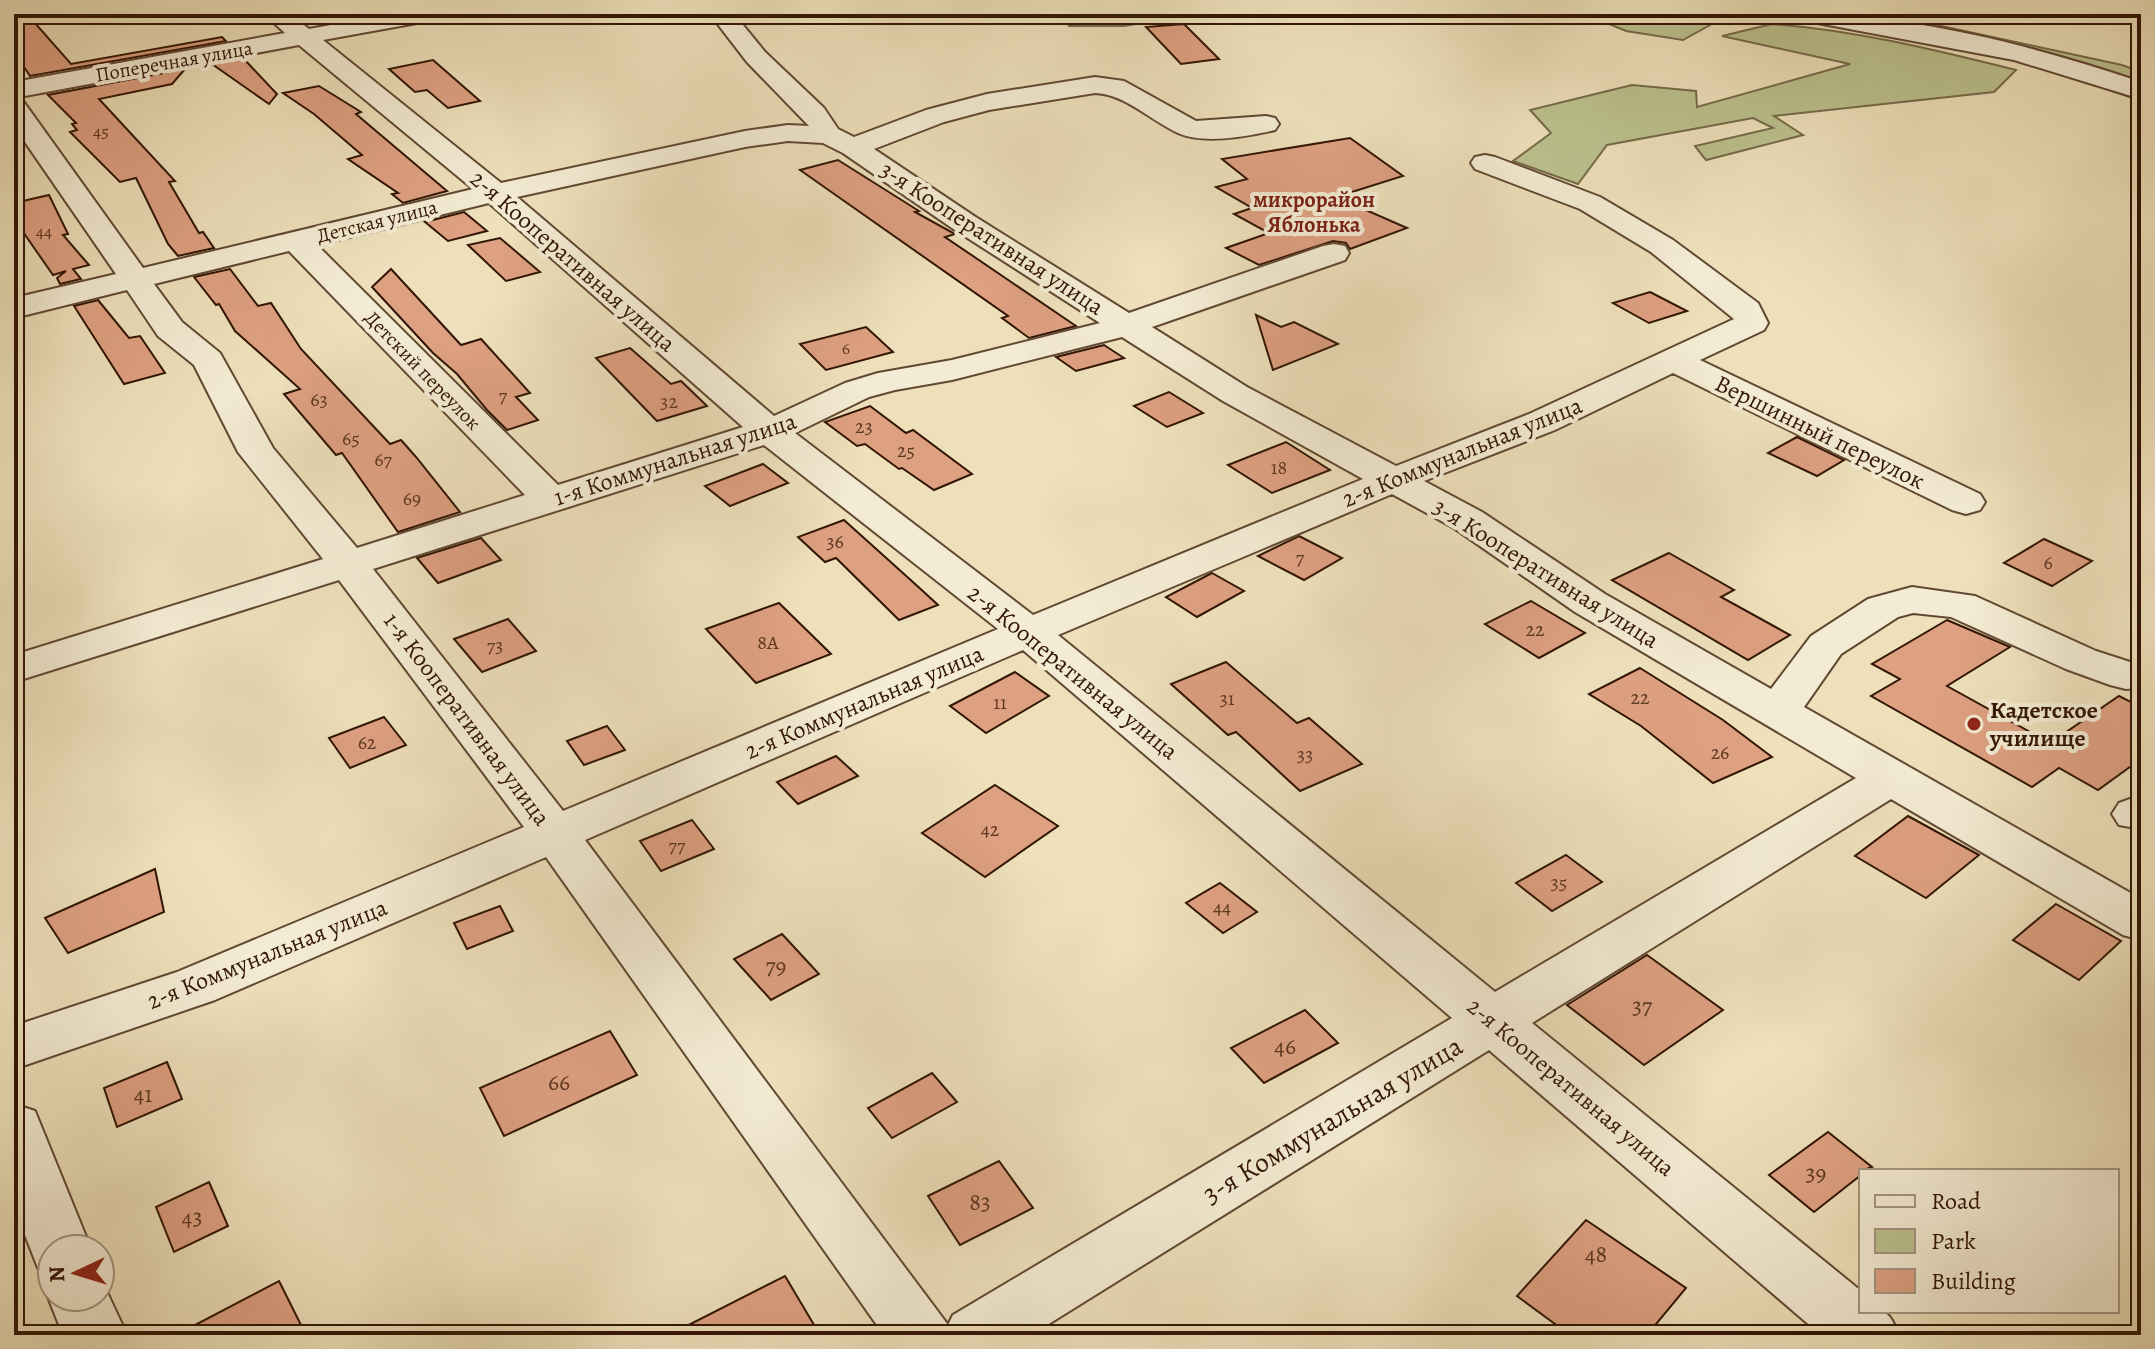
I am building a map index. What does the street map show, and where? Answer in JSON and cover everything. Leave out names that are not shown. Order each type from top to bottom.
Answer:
[{"type":"street","name":"Поперечная улица","points":[[14,90],[290,26],[428,14]]},
{"type":"street","points":[[722,14],[756,57],[841,141],[987,102],[1095,85],[1115,86],[1189,128],[1203,130],[1266,124]]},
{"type":"street","points":[[1807,14],[1976,44],[2106,78],[2141,91]]},
{"type":"street","name":"2-я Кооперативная улица","points":[[290,26],[495,193],[769,431],[1028,632],[1867,1335]]},
{"type":"street","name":"1-я Кооперативная улица","points":[[14,107],[170,329],[208,360],[257,452],[350,566],[555,834],[921,1335]]},
{"type":"street","name":"Детская улица","points":[[14,308],[495,193],[745,139],[788,133],[841,141]]},
{"type":"street","name":"3-я Кооперативная улица","points":[[841,141],[1235,394],[1468,520],[1590,603],[2141,922]]},
{"type":"street","name":"2-я Коммунальная улица","points":[[14,1048],[196,986],[1028,632],[1393,480],[1529,427],[1752,323],[1746,310],[1662,246],[1590,203],[1485,163]]},
{"type":"street","name":"Детский переулок","points":[[296,241],[550,499]]},
{"type":"street","name":"1-я Коммунальная улица","points":[[14,669],[350,566],[550,499],[769,431],[807,416],[857,390],[890,380],[952,370],[1126,324],[1334,253]]},
{"type":"street","name":"Вершинный переулок","points":[[1674,361],[1966,502]]},
{"type":"street","points":[[1777,712],[1826,645],[1883,608],[1912,600],[1960,605],[2081,660],[2126,676],[2141,675]]},
{"type":"street","name":"3-я Коммунальная улица","points":[[976,1335],[1892,777]]},
{"type":"street","points":[[14,1127],[54,1233]]},
{"type":"street","points":[[86,1313],[95,1335]]},
{"type":"green space","points":[[1100,14],[1195,14],[1124,26],[1068,26]]},
{"type":"green space","points":[[1585,14],[1668,16],[1710,25],[1683,40],[1626,31]]},
{"type":"green space","points":[[1782,14],[1886,14],[2122,65],[2141,72],[2141,101],[2059,72],[1937,37]]},
{"type":"green space","points":[[1772,24],[1864,36],[2016,70],[1994,92],[1774,116],[1803,135],[1706,160],[1695,146],[1773,128],[1753,118],[1607,145],[1578,184],[1513,161],[1551,133],[1530,110],[1632,85],[1696,91],[1697,107],[1850,64],[1722,36]]},
{"type":"building","points":[[14,14],[27,14],[71,64],[222,37],[226,41],[30,76],[14,52]]},
{"type":"building","points":[[1184,24],[1219,59],[1181,64],[1146,27]]},
{"type":"building","points":[[243,58],[277,94],[269,104],[212,64]]},
{"type":"building","points":[[433,60],[480,101],[448,108],[427,90],[415,92],[389,69]]},
{"type":"building","points":[[185,69],[172,84],[99,99],[175,181],[169,182],[199,233],[203,232],[214,248],[178,256],[168,244],[136,178],[120,182],[70,132],[77,130],[72,124],[76,123],[48,95]]},
{"type":"building","points":[[319,86],[361,112],[356,114],[447,191],[403,203],[392,194],[398,193],[348,159],[362,155],[314,114],[283,93]]},
{"type":"building","points":[[1350,138],[1403,176],[1336,197],[1407,228],[1350,249],[1346,243],[1333,241],[1259,265],[1226,248],[1269,233],[1234,214],[1252,208],[1216,187],[1247,179],[1222,159]]},
{"type":"building","points":[[838,160],[919,211],[915,212],[955,234],[945,237],[1076,326],[1029,338],[1002,318],[1008,316],[800,170]]},
{"type":"building","points":[[49,195],[68,234],[63,235],[89,265],[73,269],[81,279],[60,284],[57,278],[66,271],[53,275],[14,219],[14,203]]},
{"type":"building","points":[[464,212],[487,231],[448,241],[425,222]]},
{"type":"building","points":[[500,238],[540,272],[506,281],[468,245]]},
{"type":"building","points":[[230,269],[258,306],[271,303],[301,349],[390,444],[401,440],[460,512],[398,532],[342,453],[336,455],[284,394],[300,389],[235,331],[219,304],[216,305],[194,277]]},
{"type":"building","points":[[391,269],[461,345],[481,339],[530,393],[516,397],[538,420],[507,430],[487,410],[457,374],[433,353],[372,287]]},
{"type":"building","points":[[1650,292],[1687,311],[1649,323],[1613,303]]},
{"type":"building","points":[[98,300],[129,338],[140,336],[165,373],[124,384],[74,306]]},
{"type":"building","points":[[1256,315],[1281,327],[1294,322],[1338,344],[1273,370]]},
{"type":"building","points":[[866,327],[893,352],[826,370],[800,344]]},
{"type":"building","points":[[1104,345],[1124,358],[1076,371],[1056,357]]},
{"type":"building","points":[[630,348],[671,384],[681,381],[707,406],[657,421],[596,358]]},
{"type":"building","points":[[1169,392],[1203,413],[1167,427],[1134,406]]},
{"type":"building","points":[[870,406],[906,433],[913,430],[972,474],[934,490],[865,444],[857,446],[825,422]]},
{"type":"building","points":[[1797,437],[1844,460],[1817,476],[1768,453]]},
{"type":"building","points":[[1286,442],[1330,470],[1272,493],[1228,465]]},
{"type":"building","points":[[763,464],[788,483],[730,506],[705,486]]},
{"type":"building","points":[[844,520],[938,605],[899,620],[836,558],[825,562],[798,537]]},
{"type":"building","points":[[1299,536],[1342,558],[1304,580],[1258,556]]},
{"type":"building","points":[[481,538],[501,560],[438,583],[417,558]]},
{"type":"building","points":[[2044,539],[2092,561],[2052,586],[2004,563]]},
{"type":"building","points":[[1669,553],[1734,590],[1721,597],[1790,635],[1748,660],[1612,580]]},
{"type":"building","points":[[1212,573],[1244,591],[1197,617],[1166,597]]},
{"type":"building","points":[[1531,601],[1585,633],[1539,658],[1485,624]]},
{"type":"building","points":[[779,603],[831,654],[756,683],[706,629]]},
{"type":"building","points":[[508,619],[536,651],[482,672],[454,639]]},
{"type":"building","points":[[1947,620],[2010,647],[1947,686],[2050,743],[2119,696],[2141,707],[2141,759],[2098,790],[2059,768],[2032,787],[1871,696],[1900,679],[1872,664]]},
{"type":"building","points":[[1226,662],[1297,723],[1309,718],[1362,764],[1300,791],[1236,732],[1228,735],[1171,684]]},
{"type":"building","points":[[1640,668],[1723,720],[1772,757],[1713,783],[1641,726],[1589,694]]},
{"type":"building","points":[[1015,672],[1049,696],[986,733],[950,706]]},
{"type":"building","points":[[384,717],[406,745],[350,768],[329,738]]},
{"type":"building","points":[[607,726],[625,750],[584,765],[567,741]]},
{"type":"building","points":[[836,756],[858,776],[798,804],[777,782]]},
{"type":"building","points":[[995,785],[1058,826],[985,877],[922,833]]},
{"type":"building","points":[[1908,816],[1979,855],[1926,898],[1855,856]]},
{"type":"building","points":[[692,820],[714,849],[661,871],[640,841]]},
{"type":"building","points":[[1566,855],[1602,882],[1552,911],[1516,883]]},
{"type":"building","points":[[155,869],[164,912],[68,953],[45,918]]},
{"type":"building","points":[[1220,883],[1257,912],[1223,933],[1186,903]]},
{"type":"building","points":[[2056,904],[2121,941],[2079,980],[2013,940]]},
{"type":"building","points":[[500,906],[513,931],[467,949],[454,923]]},
{"type":"building","points":[[782,934],[819,974],[771,1000],[734,959]]},
{"type":"building","points":[[1647,955],[1723,1010],[1644,1065],[1567,1005]]},
{"type":"building","points":[[1305,1010],[1338,1043],[1264,1083],[1231,1048]]},
{"type":"building","points":[[610,1031],[637,1075],[504,1136],[480,1088]]},
{"type":"building","points":[[167,1062],[182,1099],[117,1127],[104,1088]]},
{"type":"building","points":[[932,1073],[957,1102],[892,1138],[868,1108]]},
{"type":"building","points":[[1828,1132],[1872,1167],[1859,1169],[1859,1177],[1814,1212],[1769,1175]]},
{"type":"building","points":[[999,1161],[1033,1208],[960,1245],[928,1196]]},
{"type":"building","points":[[209,1182],[228,1226],[174,1252],[156,1207]]},
{"type":"building","points":[[1586,1220],[1686,1288],[1647,1335],[1570,1335],[1517,1296]]},
{"type":"building","points":[[785,1276],[820,1335],[669,1335]]},
{"type":"building","points":[[279,1281],[306,1335],[176,1335]]},
{"type":"place","name":"Кадетское училище","points":[[1974,724]]},
{"type":"district","name":"микрорайон Яблонька","points":[[1314,212]]}]
